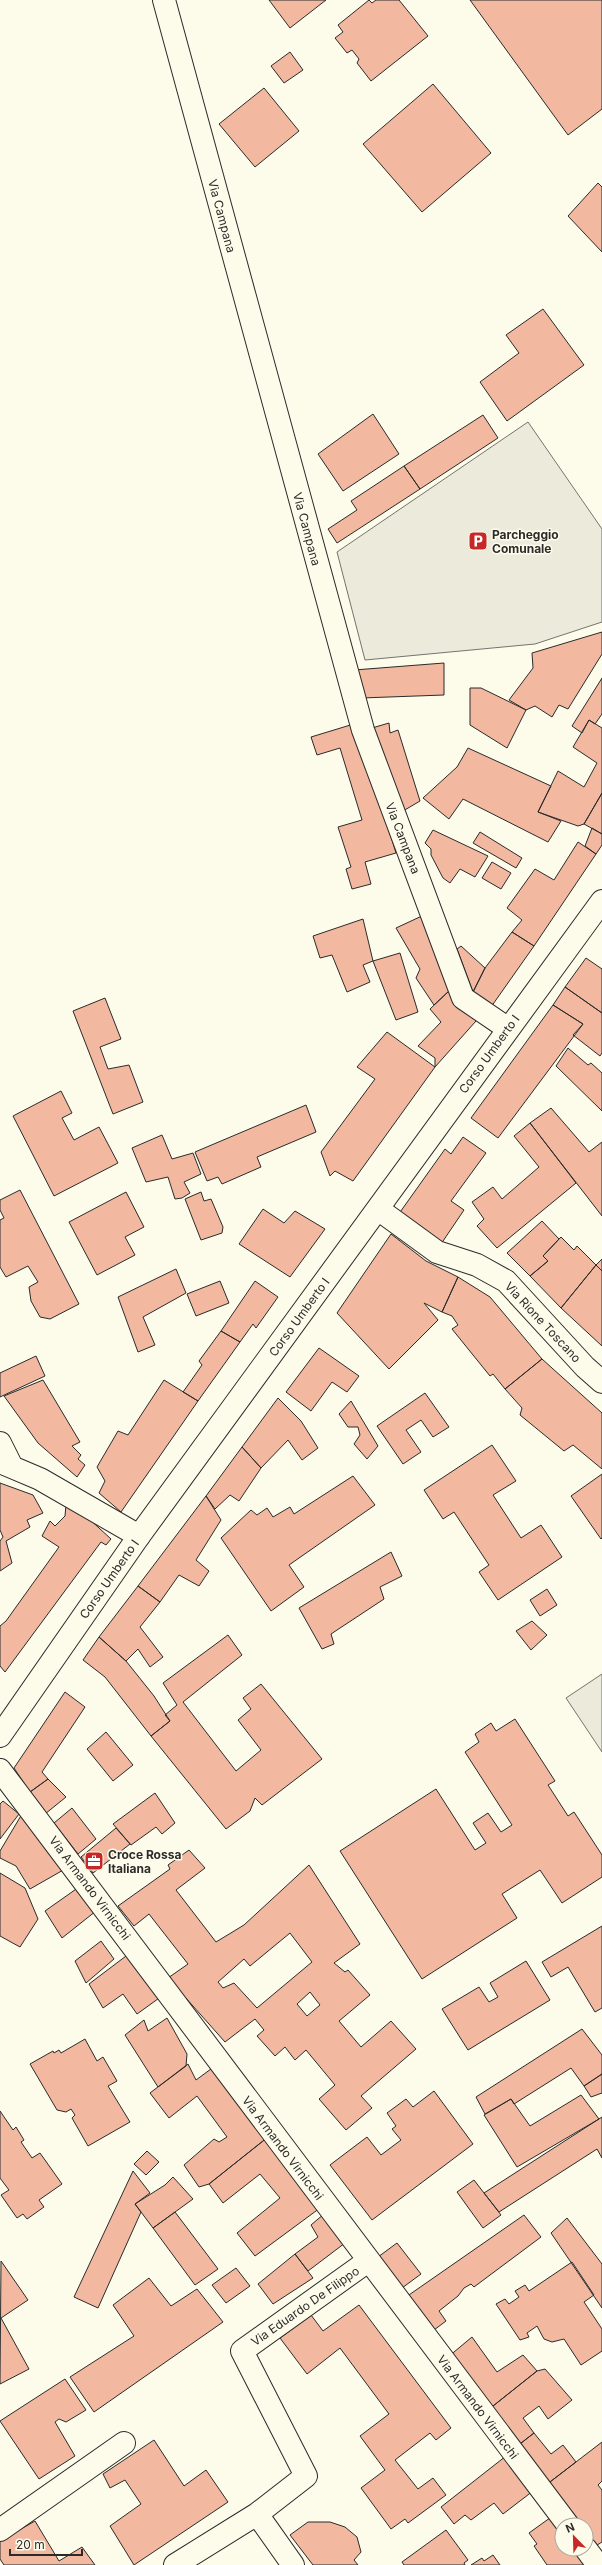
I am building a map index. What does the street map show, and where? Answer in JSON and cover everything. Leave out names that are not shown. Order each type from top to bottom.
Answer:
[{"type":"street","name":"Via Campana","points":[[164,0],[363,730],[463,998],[507,1028]]},
{"type":"street","name":"Corso Umberto I","points":[[0,1736],[139,1536],[378,1209],[507,1028],[602,901]]},
{"type":"street","name":"Via Rione Toscano","points":[[378,1209],[437,1252],[477,1265],[506,1281],[585,1367],[602,1382]]},
{"type":"street","points":[[0,1443],[6,1464],[40,1479],[139,1536]]},
{"type":"street","name":"Via Armando Virnicchi","points":[[0,1770],[562,2517]]},
{"type":"street","name":"Via Eduardo De Filippo","points":[[257,2514],[306,2476],[242,2351],[368,2261]]},
{"type":"street","points":[[0,2530],[124,2443]]},
{"type":"street","points":[[175,2565],[257,2514],[293,2565]]},
{"type":"shaded area","name":"Parcheggio Comunale","points":[[528,422],[602,529],[602,622],[535,644],[365,660],[337,552]]},
{"type":"shaded area","points":[[602,1674],[602,1752],[566,1698]]},
{"type":"building","points":[[269,0],[326,0],[290,28]]},
{"type":"building","points":[[369,0],[372,3],[376,0],[399,0],[428,36],[371,81],[357,63],[359,59],[352,50],[347,53],[335,38],[343,32],[338,25]]},
{"type":"building","points":[[470,0],[602,0],[602,109],[568,135]]},
{"type":"building","points":[[290,52],[303,70],[284,83],[271,66]]},
{"type":"building","points":[[433,84],[491,153],[422,212],[363,144]]},
{"type":"building","points":[[264,88],[299,131],[255,167],[219,124]]},
{"type":"building","points":[[598,183],[602,187],[602,252],[568,216]]},
{"type":"building","points":[[543,309],[584,365],[507,421],[480,382],[519,353],[506,335]]},
{"type":"building","points":[[373,414],[399,454],[343,491],[318,454]]},
{"type":"building","points":[[483,415],[498,438],[420,489],[404,466]]},
{"type":"building","points":[[404,466],[420,489],[337,543],[328,529],[357,510],[351,501]]},
{"type":"building","points":[[602,632],[602,654],[568,709],[559,705],[552,717],[535,706],[526,710],[509,700],[533,668],[532,653]]},
{"type":"building","points":[[444,663],[444,695],[361,698],[354,670]]},
{"type":"building","points":[[602,678],[602,714],[595,724],[589,720],[582,733],[572,726]]},
{"type":"building","points":[[470,688],[481,688],[526,710],[507,748],[470,725]]},
{"type":"building","points":[[589,720],[602,728],[602,793],[584,824],[578,826],[538,812],[558,771],[584,787],[597,763],[573,747]]},
{"type":"building","points":[[357,723],[396,853],[365,862],[371,884],[352,889],[346,869],[351,867],[338,827],[362,820],[340,748],[317,755],[311,737]]},
{"type":"building","points":[[389,723],[390,733],[398,730],[420,801],[398,814],[372,728]]},
{"type":"building","points":[[468,748],[551,786],[538,812],[561,821],[548,842],[463,799],[449,819],[423,798],[457,767]]},
{"type":"building","points":[[602,793],[602,834],[584,824]]},
{"type":"building","points":[[592,828],[602,834],[602,845],[596,854],[585,846]]},
{"type":"building","points":[[433,830],[488,856],[475,877],[460,869],[450,883],[443,878],[431,855],[431,849],[425,843]]},
{"type":"building","points":[[480,832],[522,858],[516,868],[473,843]]},
{"type":"building","points":[[578,842],[596,854],[534,946],[512,932],[522,920],[507,908],[535,869],[554,880]]},
{"type":"building","points":[[492,862],[511,873],[501,889],[482,878]]},
{"type":"building","points":[[424,915],[450,990],[434,1005],[416,978],[420,969],[396,928]]},
{"type":"building","points":[[363,919],[373,961],[363,965],[370,982],[347,992],[332,955],[320,958],[313,936]]},
{"type":"building","points":[[512,932],[534,946],[491,1007],[473,992],[485,968]]},
{"type":"building","points":[[461,946],[485,968],[473,992],[457,949]]},
{"type":"building","points":[[400,953],[418,1012],[396,1020],[373,961]]},
{"type":"building","points":[[586,958],[602,969],[602,1013],[565,987]]},
{"type":"building","points":[[565,987],[602,1013],[602,1053],[600,1056],[573,1035],[583,1024],[553,1005]]},
{"type":"building","points":[[450,990],[476,1021],[435,1067],[435,1058],[418,1046],[441,1022],[430,1009]]},
{"type":"building","points":[[105,998],[121,1039],[100,1047],[108,1069],[129,1065],[143,1102],[113,1114],[73,1011]]},
{"type":"building","points":[[553,1005],[583,1024],[498,1138],[471,1118]]},
{"type":"building","points":[[387,1032],[435,1067],[353,1181],[335,1171],[330,1176],[321,1152],[375,1079],[357,1067]]},
{"type":"building","points":[[568,1048],[588,1065],[591,1063],[602,1073],[602,1111],[556,1066]]},
{"type":"building","points":[[61,1091],[72,1113],[62,1118],[74,1140],[99,1127],[118,1163],[54,1196],[13,1116]]},
{"type":"building","points":[[306,1105],[316,1132],[257,1157],[261,1167],[222,1184],[218,1177],[207,1181],[195,1152]]},
{"type":"building","points":[[551,1108],[589,1152],[602,1142],[602,1216],[530,1123]]},
{"type":"building","points":[[530,1123],[576,1183],[497,1248],[477,1226],[484,1219],[472,1202],[493,1187],[502,1199],[539,1167],[514,1136]]},
{"type":"building","points":[[162,1135],[172,1159],[193,1153],[201,1174],[184,1182],[190,1193],[182,1198],[175,1199],[168,1177],[146,1182],[132,1148]]},
{"type":"building","points":[[463,1137],[486,1153],[451,1201],[464,1210],[441,1244],[398,1215],[445,1149],[451,1154]]},
{"type":"building","points":[[20,1190],[79,1304],[50,1319],[40,1317],[31,1301],[29,1287],[38,1282],[28,1266],[6,1277],[0,1267],[0,1220],[4,1218],[0,1210],[0,1200]]},
{"type":"building","points":[[126,1192],[144,1227],[125,1237],[135,1255],[97,1275],[69,1222]]},
{"type":"building","points":[[201,1192],[204,1201],[211,1199],[223,1227],[222,1233],[201,1240],[185,1199]]},
{"type":"building","points":[[263,1209],[284,1223],[295,1211],[325,1229],[290,1277],[239,1244]]},
{"type":"building","points":[[542,1221],[559,1239],[543,1256],[548,1261],[530,1276],[507,1253]]},
{"type":"building","points":[[391,1234],[426,1261],[458,1277],[442,1312],[424,1303],[438,1320],[389,1369],[337,1313]]},
{"type":"building","points":[[561,1237],[574,1250],[577,1246],[596,1265],[561,1308],[530,1276],[548,1261],[543,1256]]},
{"type":"building","points":[[602,1259],[602,1271],[596,1265]]},
{"type":"building","points":[[596,1265],[602,1271],[602,1346],[561,1308]]},
{"type":"building","points":[[176,1269],[186,1293],[143,1317],[155,1345],[138,1352],[118,1297]]},
{"type":"building","points":[[458,1277],[490,1297],[542,1359],[505,1389],[493,1374],[490,1376],[452,1329],[458,1325],[452,1316],[442,1312]]},
{"type":"building","points":[[220,1281],[229,1303],[196,1316],[187,1294]]},
{"type":"building","points":[[255,1281],[278,1297],[256,1328],[253,1324],[240,1342],[221,1331]]},
{"type":"building","points":[[221,1331],[240,1342],[198,1401],[183,1392],[202,1365],[199,1361]]},
{"type":"building","points":[[319,1348],[359,1376],[347,1392],[332,1382],[311,1411],[286,1392]]},
{"type":"building","points":[[36,1356],[45,1376],[0,1397],[0,1373]]},
{"type":"building","points":[[542,1359],[602,1413],[602,1469],[573,1445],[564,1451],[520,1415],[522,1408],[505,1389]]},
{"type":"building","points":[[43,1380],[80,1442],[72,1446],[81,1455],[78,1459],[85,1465],[77,1477],[38,1443],[4,1396]]},
{"type":"building","points":[[164,1380],[198,1401],[121,1512],[99,1493],[105,1481],[97,1467],[118,1431],[128,1435]]},
{"type":"building","points":[[425,1393],[449,1427],[433,1437],[421,1420],[406,1430],[421,1452],[403,1464],[377,1426]]},
{"type":"building","points":[[278,1398],[301,1421],[318,1448],[302,1460],[288,1440],[261,1468],[242,1447]]},
{"type":"building","points":[[351,1401],[378,1446],[367,1459],[354,1444],[360,1435],[358,1427],[348,1427],[339,1414]]},
{"type":"building","points":[[492,1445],[516,1481],[493,1495],[521,1538],[541,1525],[562,1557],[498,1600],[479,1572],[489,1565],[454,1512],[443,1519],[424,1490]]},
{"type":"building","points":[[242,1447],[261,1468],[239,1501],[230,1495],[215,1509],[206,1496]]},
{"type":"building","points":[[602,1474],[602,1538],[601,1539],[571,1496]]},
{"type":"building","points":[[353,1476],[375,1505],[289,1565],[304,1587],[271,1611],[221,1538],[251,1510],[257,1515],[267,1508],[273,1517],[290,1507],[294,1514]]},
{"type":"building","points":[[0,1483],[33,1495],[43,1513],[27,1520],[30,1527],[6,1541],[12,1563],[0,1571],[0,1541],[3,1537],[0,1530]]},
{"type":"building","points":[[206,1496],[221,1520],[196,1560],[209,1571],[199,1586],[179,1575],[160,1602],[138,1586]]},
{"type":"building","points":[[66,1505],[86,1516],[111,1539],[106,1545],[101,1542],[5,1672],[0,1666],[0,1626],[6,1621],[59,1547],[42,1536],[50,1521],[55,1526],[65,1516]]},
{"type":"building","points":[[391,1552],[402,1576],[380,1587],[384,1599],[331,1634],[334,1644],[322,1649],[299,1608]]},
{"type":"building","points":[[138,1586],[160,1602],[140,1627],[163,1657],[150,1667],[138,1649],[126,1661],[99,1637]]},
{"type":"building","points":[[547,1589],[557,1605],[540,1616],[530,1600]]},
{"type":"building","points":[[532,1621],[547,1635],[531,1650],[516,1631]]},
{"type":"building","points":[[228,1635],[242,1655],[183,1702],[236,1771],[261,1750],[238,1720],[251,1709],[243,1698],[261,1684],[322,1759],[262,1805],[255,1798],[250,1811],[226,1829],[151,1736],[170,1721],[165,1715],[177,1705],[163,1683]]},
{"type":"building","points":[[99,1637],[126,1661],[154,1696],[170,1721],[151,1736],[105,1677],[83,1660]]},
{"type":"building","points":[[65,1692],[85,1707],[42,1772],[48,1779],[30,1792],[14,1768]]},
{"type":"building","points":[[515,1719],[555,1781],[548,1785],[568,1816],[574,1812],[602,1855],[602,1877],[562,1903],[540,1870],[502,1894],[517,1918],[422,1979],[340,1851],[436,1789],[475,1850],[486,1843],[473,1823],[488,1813],[501,1832],[512,1825],[465,1752],[479,1742],[475,1734],[491,1723],[496,1731]]},
{"type":"building","points":[[106,1732],[133,1765],[113,1781],[87,1749]]},
{"type":"building","points":[[48,1779],[66,1797],[45,1814],[30,1792]]},
{"type":"building","points":[[155,1793],[175,1823],[162,1834],[156,1827],[131,1845],[113,1824]]},
{"type":"building","points":[[3,1801],[19,1814],[0,1839],[0,1804]]},
{"type":"building","points":[[72,1808],[96,1839],[78,1854],[54,1823]]},
{"type":"building","points":[[22,1814],[65,1869],[30,1889],[16,1866],[0,1858],[0,1851]]},
{"type":"building","points":[[116,1828],[130,1844],[93,1873],[81,1857]]},
{"type":"building","points":[[189,1850],[205,1868],[176,1890],[216,1942],[244,1925],[309,1865],[360,1944],[334,1963],[345,1972],[348,1970],[370,1995],[339,2021],[361,2047],[391,2021],[416,2049],[361,2096],[372,2108],[346,2130],[319,2099],[335,2085],[306,2050],[295,2060],[285,2047],[275,2056],[257,2036],[264,2030],[255,2019],[225,2042],[168,1978],[188,1964],[149,1914],[134,1926],[118,1906],[170,1869],[168,1865]],"holes":[[[290,1933],[312,1962],[257,2008],[234,1983],[223,1988],[218,1982],[244,1959],[250,1966]],[[310,1992],[320,2005],[307,2016],[297,2004]]]},
{"type":"building","points":[[0,1873],[25,1888],[38,1919],[20,1947],[0,1936]]},
{"type":"building","points":[[79,1887],[96,1911],[62,1938],[45,1911]]},
{"type":"building","points":[[602,1926],[602,2008],[595,2012],[568,1967],[551,1977],[542,1962]]},
{"type":"building","points":[[101,1941],[114,1959],[86,1983],[75,1961]]},
{"type":"building","points":[[130,1953],[162,1996],[137,2014],[123,1994],[103,2008],[89,1984]]},
{"type":"building","points":[[526,1961],[550,2000],[468,2050],[442,2009],[479,1987],[489,2002],[498,1997],[490,1983]]},
{"type":"building","points":[[167,2018],[187,2054],[186,2066],[158,2087],[125,2035],[144,2020],[148,2031]]},
{"type":"building","points":[[582,2029],[602,2055],[602,2074],[584,2086],[571,2068],[514,2104],[511,2099],[485,2114],[476,2097]]},
{"type":"building","points":[[85,2039],[97,2061],[103,2057],[117,2081],[108,2086],[130,2122],[88,2146],[72,2118],[75,2115],[71,2109],[66,2112],[57,2110],[30,2064],[53,2051],[54,2053],[59,2050],[61,2053]]},
{"type":"building","points":[[188,2064],[196,2080],[215,2066],[268,2137],[209,2184],[199,2187],[184,2165],[214,2139],[219,2142],[227,2137],[197,2096],[169,2118],[150,2093]]},
{"type":"building","points":[[602,2074],[602,2093],[591,2097],[584,2086]]},
{"type":"building","points":[[434,2091],[473,2144],[372,2220],[330,2165],[367,2137],[381,2155],[401,2140],[392,2129],[396,2126],[387,2113],[406,2099],[413,2107]]},
{"type":"building","points":[[581,2095],[599,2119],[517,2167],[484,2115],[511,2099],[530,2126]]},
{"type":"building","points":[[0,2111],[13,2130],[16,2127],[24,2140],[21,2142],[32,2158],[40,2153],[62,2184],[39,2200],[44,2207],[27,2219],[23,2214],[17,2218],[1,2195],[9,2190],[0,2178]]},
{"type":"building","points":[[602,2117],[602,2158],[597,2149],[499,2212],[484,2193]]},
{"type":"building","points":[[268,2137],[320,2208],[255,2256],[237,2233],[280,2198],[260,2174],[223,2203],[209,2184]]},
{"type":"building","points":[[147,2151],[159,2162],[146,2175],[134,2164]]},
{"type":"building","points":[[133,2171],[150,2193],[135,2204],[141,2212],[98,2308],[74,2297]]},
{"type":"building","points":[[173,2177],[193,2199],[153,2228],[135,2204],[165,2185]]},
{"type":"building","points":[[474,2180],[501,2215],[483,2228],[457,2192]]},
{"type":"building","points":[[175,2212],[218,2269],[195,2285],[153,2228]]},
{"type":"building","points":[[324,2214],[345,2243],[308,2271],[295,2254],[318,2237],[311,2225]]},
{"type":"building","points":[[524,2215],[541,2237],[474,2287],[471,2284],[464,2288],[458,2296],[439,2311],[446,2321],[430,2333],[406,2297]]},
{"type":"building","points":[[567,2218],[602,2264],[602,2308],[551,2233]]},
{"type":"building","points":[[397,2243],[421,2274],[402,2288],[378,2257]]},
{"type":"building","points":[[295,2254],[313,2278],[273,2304],[258,2284]]},
{"type":"building","points":[[1,2261],[28,2300],[1,2318],[29,2369],[0,2384]]},
{"type":"building","points":[[572,2262],[594,2295],[584,2302],[602,2329],[602,2351],[581,2365],[564,2339],[552,2342],[544,2339],[537,2326],[527,2333],[529,2337],[520,2340],[496,2304],[505,2299],[509,2304],[519,2297],[515,2291],[525,2285],[529,2291]]},
{"type":"building","points":[[236,2268],[250,2286],[226,2303],[212,2285]]},
{"type":"building","points":[[149,2278],[171,2306],[197,2289],[223,2322],[94,2412],[70,2377],[134,2336],[113,2305]]},
{"type":"building","points":[[359,2305],[451,2428],[436,2440],[430,2433],[395,2460],[418,2489],[433,2478],[446,2495],[408,2523],[405,2519],[391,2529],[361,2488],[385,2470],[360,2436],[389,2414],[340,2348],[307,2374],[280,2338],[311,2315],[323,2331]]},
{"type":"building","points":[[472,2337],[497,2372],[523,2355],[537,2371],[488,2410],[448,2357]]},
{"type":"building","points":[[545,2369],[572,2400],[548,2419],[539,2406],[523,2418],[534,2433],[516,2447],[488,2410],[537,2371]]},
{"type":"building","points":[[65,2379],[86,2410],[66,2422],[59,2419],[55,2422],[75,2456],[39,2479],[0,2421]]},
{"type":"building","points":[[534,2433],[551,2454],[563,2445],[576,2462],[546,2485],[516,2447]]},
{"type":"building","points":[[154,2440],[184,2486],[206,2470],[228,2502],[134,2565],[110,2526],[141,2504],[125,2480],[110,2488],[103,2474]]},
{"type":"building","points":[[602,2442],[602,2481],[598,2485],[602,2490],[602,2542],[594,2547],[594,2517],[571,2517],[546,2485]]},
{"type":"building","points":[[506,2456],[533,2491],[503,2514],[494,2503],[471,2520],[465,2515],[454,2524],[441,2507]]},
{"type":"building","points":[[554,2515],[555,2517],[554,2517],[554,2557],[585,2557],[591,2565],[547,2565],[534,2546],[537,2544],[529,2533]]},
{"type":"building","points":[[35,2521],[59,2561],[82,2547],[95,2565],[4,2565],[0,2559],[0,2541]]},
{"type":"building","points":[[308,2522],[330,2522],[345,2527],[357,2537],[361,2552],[354,2560],[358,2565],[313,2565],[290,2535]]},
{"type":"building","points":[[446,2530],[468,2560],[464,2563],[465,2565],[404,2565],[402,2562]]},
{"type":"building","points":[[493,2555],[500,2565],[471,2565],[482,2558],[484,2561]]},
{"type":"place","name":"Parcheggio Comunale","points":[[478,541]]},
{"type":"place","name":"Croce Rossa Italiana","points":[[94,1861]]}]
